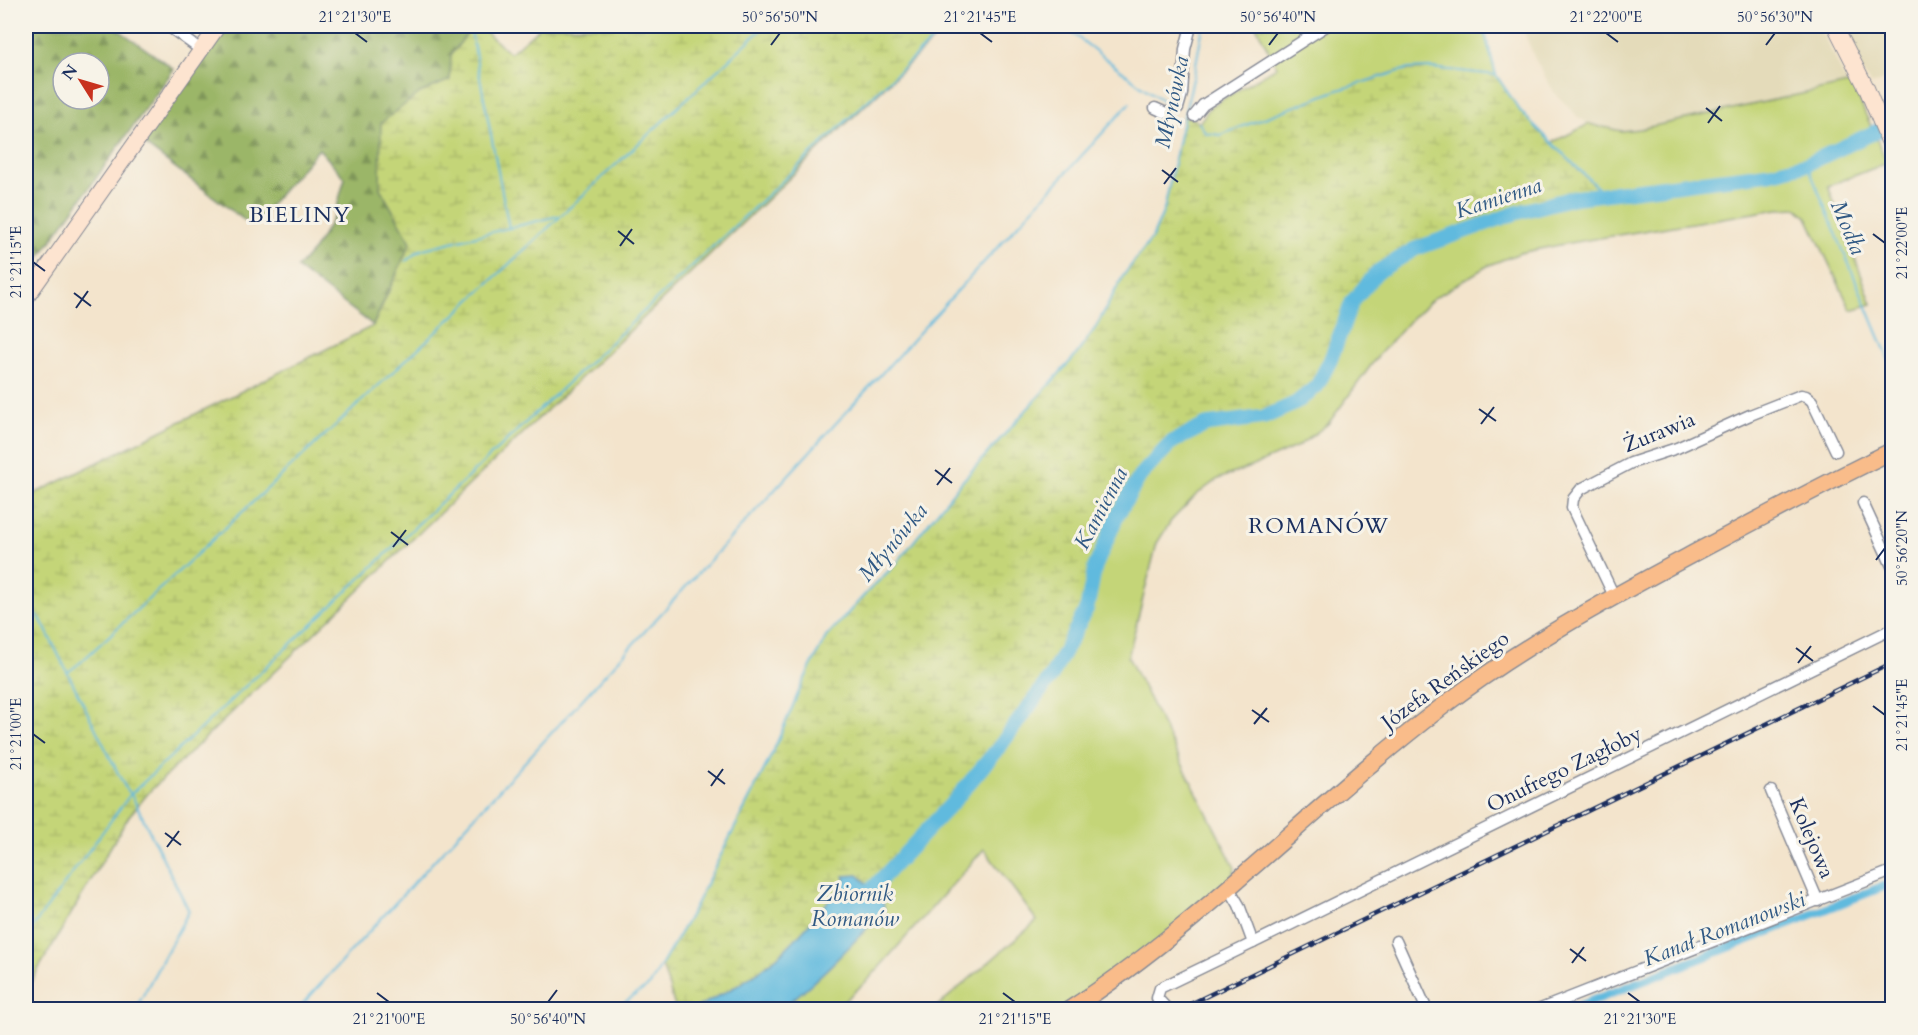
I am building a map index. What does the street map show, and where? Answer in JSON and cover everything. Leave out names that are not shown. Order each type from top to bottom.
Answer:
[{"type":"main road","points":[[26,298],[218,26]]},
{"type":"main road","points":[[1835,26],[1872,100],[1893,149]]},
{"type":"main road","name":"Józefa Reńskiego","points":[[1069,1010],[1153,950],[1229,888],[1362,771],[1444,705],[1531,645],[1614,596],[1824,484],[1893,451]]},
{"type":"street","points":[[168,26],[201,50]]},
{"type":"street","points":[[1155,108],[1169,113],[1178,108],[1182,94],[1185,49],[1191,26]]},
{"type":"street","points":[[1194,116],[1203,105],[1326,26]]},
{"type":"street","name":"Żurawia","points":[[1614,596],[1572,508],[1573,500],[1581,489],[1631,463],[1677,448],[1801,395],[1812,401],[1836,451]]},
{"type":"street","points":[[1863,503],[1893,566]]},
{"type":"street","name":"Onufrego Zagłoby","points":[[1168,1010],[1158,1002],[1157,995],[1160,988],[1177,978],[1253,943],[1893,629]]},
{"type":"street","name":"Kolejowa","points":[[1771,790],[1818,901]]},
{"type":"street","name":"Kolejowa","points":[[1538,1010],[1893,871]]},
{"type":"street","points":[[1229,888],[1239,905],[1253,943]]},
{"type":"street","points":[[1396,940],[1427,1010]]},
{"type":"shaded area","points":[[1555,26],[1817,26],[1847,84],[1640,129],[1621,131],[1600,128],[1578,117],[1554,92],[1535,59],[1524,32]]},
{"type":"shaded area","points":[[1835,26],[1892,26],[1892,77],[1871,85]]},
{"type":"green space","points":[[26,26],[113,26],[174,69],[26,276]]},
{"type":"green space","points":[[226,26],[473,26],[451,55],[450,80],[420,93],[380,188],[411,242],[373,325],[297,268],[314,249],[334,217],[345,178],[319,149],[252,226],[143,143]]},
{"type":"green space","points":[[473,26],[479,26],[510,53],[541,26],[948,26],[151,790],[129,816],[26,990],[26,498],[373,326],[411,242],[380,188],[381,123],[420,93],[450,80],[451,55]]},
{"type":"green space","points":[[1256,26],[1483,26],[1496,75],[1431,68],[1407,69],[1335,91],[1220,135],[1206,133],[1199,123],[1211,106],[1277,67]]},
{"type":"green space","points":[[1431,68],[1496,75],[1521,112],[1603,194],[1572,198],[1516,213],[1415,249],[1377,272],[1352,302],[1330,361],[1317,386],[1296,403],[1265,417],[1206,425],[1172,442],[1140,476],[1118,514],[1095,567],[1087,608],[1052,675],[1000,746],[955,800],[875,885],[803,967],[735,1009],[676,1010],[662,965],[691,914],[773,752],[803,682],[826,637],[895,565],[958,486],[1076,355],[1096,327],[1123,276],[1152,238],[1164,210],[1184,117],[1200,124],[1206,133],[1220,135],[1335,91],[1398,71]]},
{"type":"green space","points":[[1852,83],[1887,163],[1828,186],[1872,304],[1851,310],[1807,217],[1797,208],[1778,209],[1520,253],[1489,265],[1434,298],[1409,321],[1377,357],[1328,424],[1298,446],[1218,479],[1196,495],[1171,521],[1157,543],[1128,657],[1235,868],[1229,888],[1069,1009],[934,1009],[1037,921],[984,849],[868,980],[835,1009],[780,1010],[830,966],[883,898],[875,885],[955,800],[1000,746],[1052,675],[1087,608],[1095,567],[1118,514],[1140,476],[1172,442],[1206,425],[1265,417],[1296,403],[1317,386],[1330,361],[1352,302],[1377,272],[1415,249],[1516,213],[1572,198],[1603,194],[1551,143],[1589,124],[1621,131],[1640,129]]},
{"type":"water","name":"Zbiornik Romanów","points":[[858,875],[883,898],[884,911],[808,987],[780,1009],[694,1009],[768,965],[796,939],[846,881],[844,876]]},
{"type":"waterway","points":[[470,26],[509,228]]},
{"type":"waterway","points":[[68,672],[765,26]]},
{"type":"waterway","points":[[26,936],[129,796],[947,26]]},
{"type":"waterway","points":[[1063,26],[1170,105]]},
{"type":"waterway","name":"Młynówka","points":[[613,1010],[650,985],[691,914],[773,752],[803,682],[826,637],[895,565],[958,486],[1076,355],[1096,327],[1123,276],[1152,238],[1164,210],[1203,26]]},
{"type":"waterway","points":[[1199,123],[1206,133],[1220,135],[1335,91],[1407,69],[1431,68],[1496,75],[1483,26]]},
{"type":"waterway","points":[[1496,75],[1521,112],[1604,194]]},
{"type":"waterway","points":[[297,1010],[1130,103]]},
{"type":"waterway","name":"Kamienna","points":[[859,903],[955,800],[1000,746],[1052,675],[1087,608],[1095,567],[1118,514],[1140,476],[1172,442],[1206,425],[1265,417],[1296,403],[1317,386],[1330,361],[1352,302],[1377,272],[1415,249],[1516,213],[1572,198],[1770,173],[1807,164],[1892,124]]},
{"type":"waterway","name":"Modła","points":[[1807,164],[1892,367]]},
{"type":"waterway","points":[[406,261],[423,249],[558,216]]},
{"type":"waterway","points":[[26,614],[32,612],[40,618],[189,911],[135,1010]]},
{"type":"waterway","name":"Kanał Romanowski","points":[[1569,1010],[1892,883]]},
{"type":"railway","points":[[1178,1010],[1892,663]]},
{"type":"district","name":"BIELINY","points":[[300,214]]},
{"type":"district","name":"ROMANÓW","points":[[1319,525]]}]
